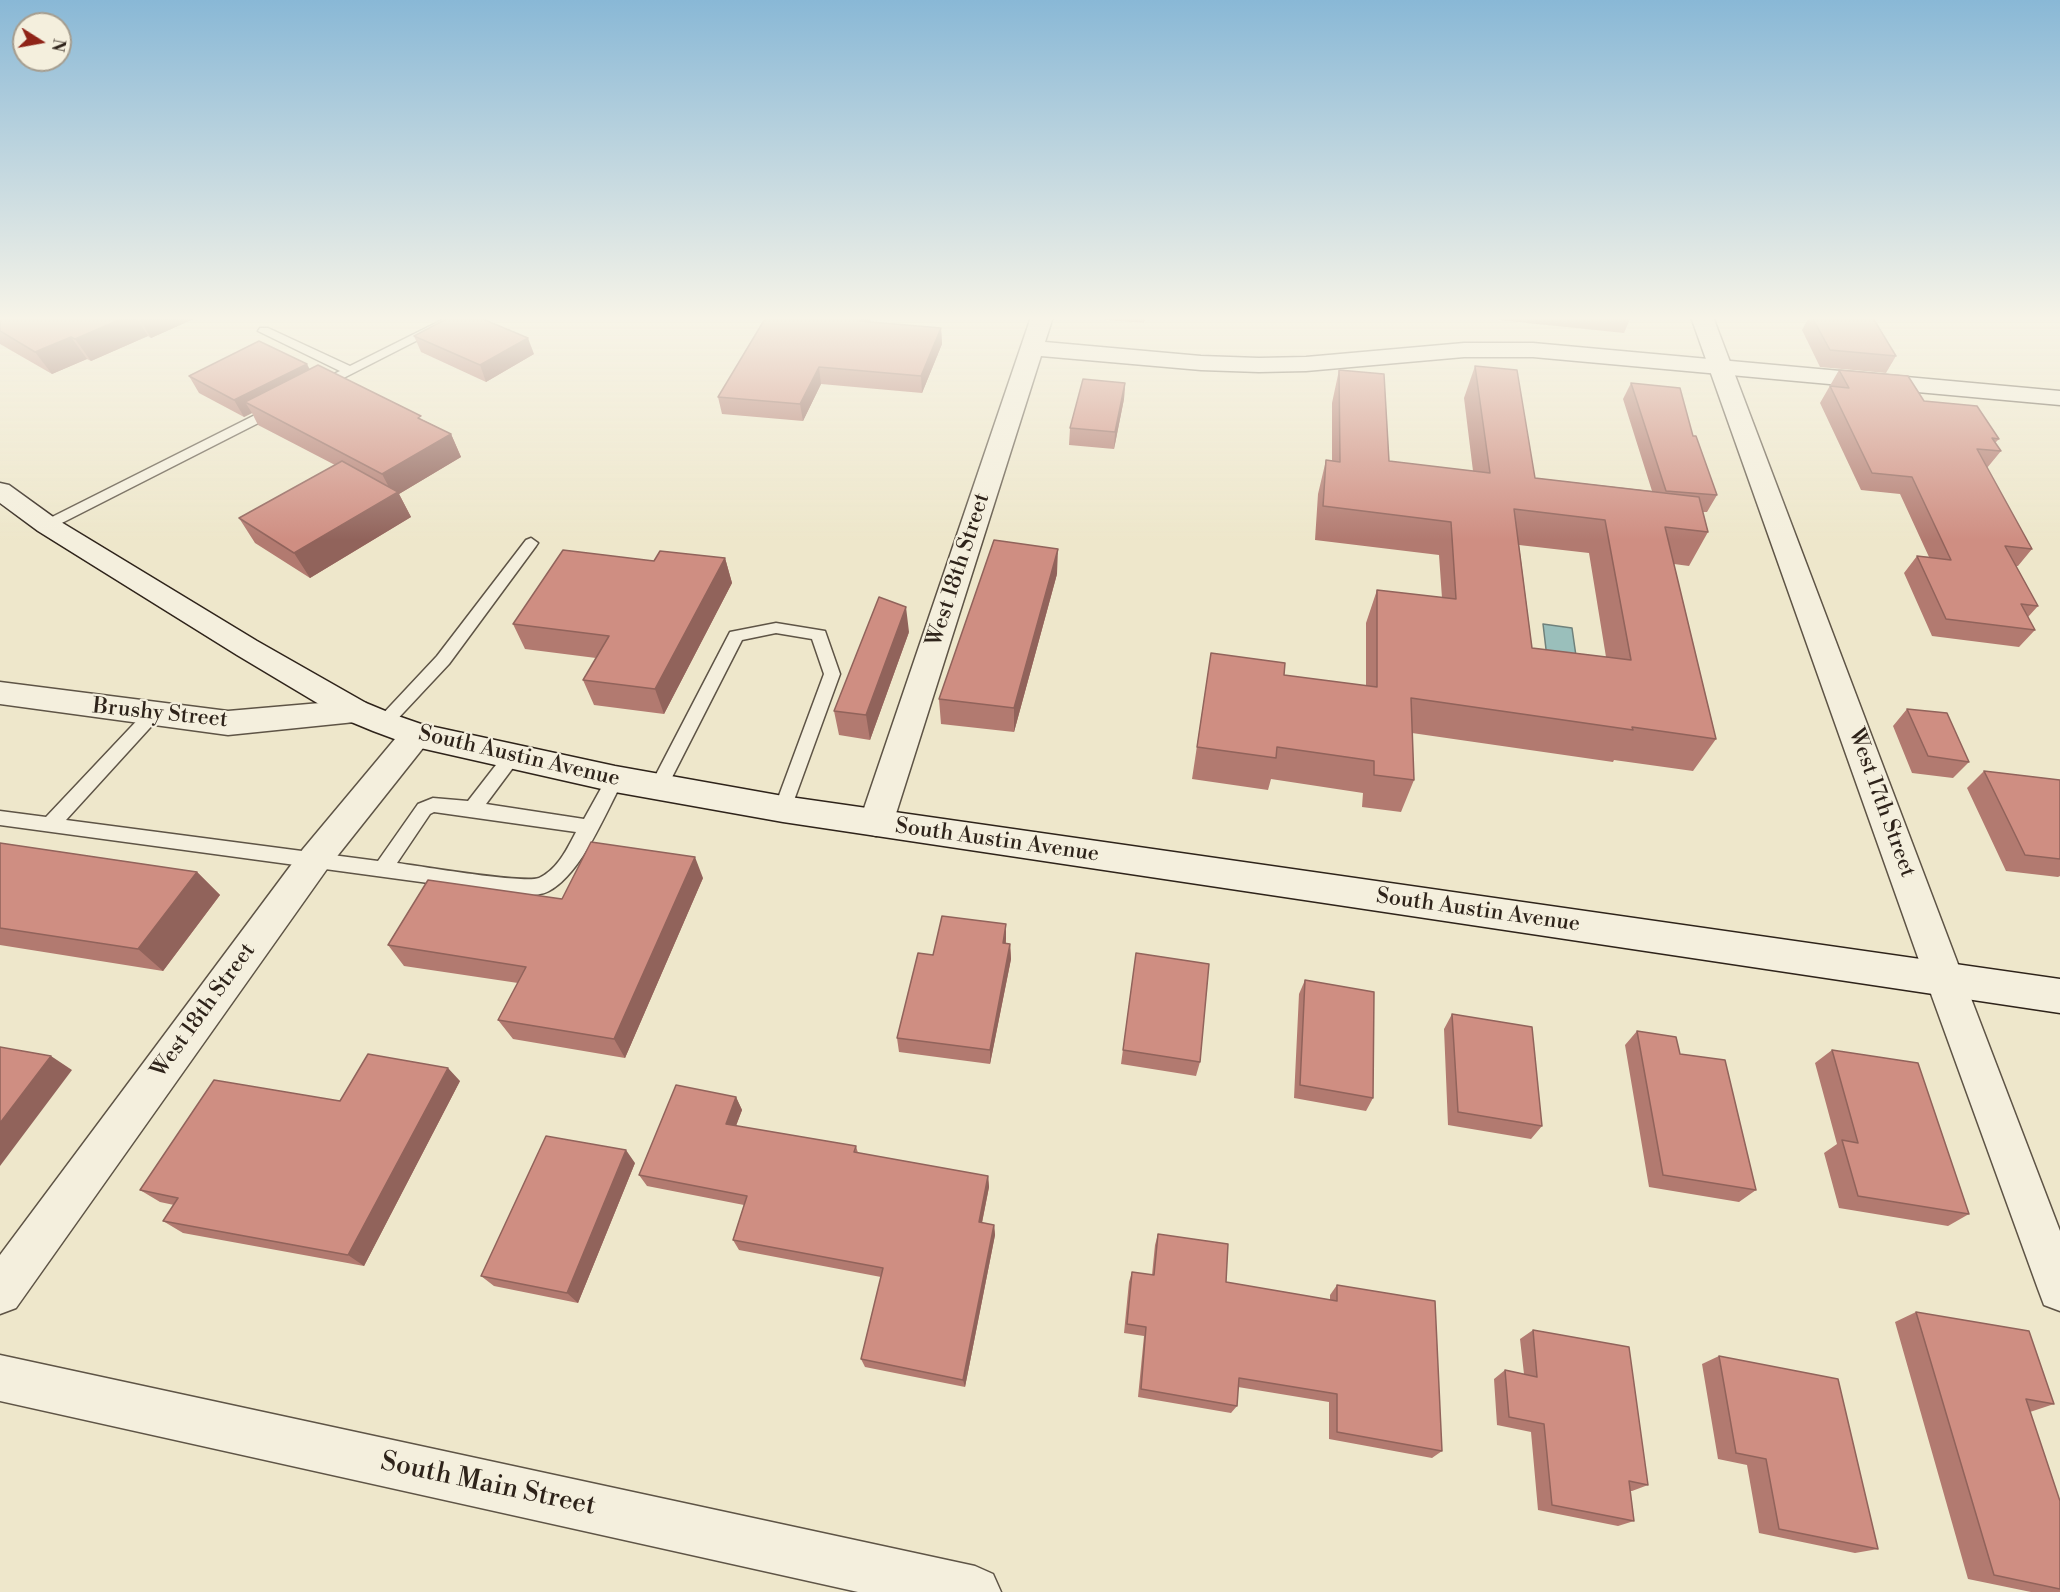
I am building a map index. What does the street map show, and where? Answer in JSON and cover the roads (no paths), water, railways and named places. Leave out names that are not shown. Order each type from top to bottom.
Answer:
[{"type":"street","name":"West 18th Street","points":[[876,823],[1017,391]]},
{"type":"street","name":"West 17th Street","points":[[1730,391],[2060,1289]]},
{"type":"street","points":[[1987,391],[2060,398]]},
{"type":"street","name":"South Austin Avenue","points":[[0,491],[47,525],[247,648],[385,723],[512,757],[658,788],[783,809],[2060,996]]},
{"type":"street","name":"Brushy Street","points":[[0,693],[152,715],[228,723],[385,723]]},
{"type":"street","name":"West 18th Street","points":[[0,1292],[315,859],[385,723]]},
{"type":"street","name":"South Main Street","points":[[0,1378],[975,1592]]},
{"type":"lane","points":[[47,525],[287,403]]},
{"type":"lane","points":[[385,723],[444,660],[531,543]]},
{"type":"lane","points":[[658,788],[736,636],[776,628],[819,635],[832,674],[783,809]]},
{"type":"lane","points":[[50,825],[152,715]]},
{"type":"lane","points":[[472,808],[512,757]]},
{"type":"lane","points":[[0,818],[517,887],[542,886],[567,867],[615,779]]},
{"type":"lane","points":[[383,868],[424,808],[433,805],[472,808],[589,826]]},
{"type":"water","points":[[1543,624],[1572,628],[1578,670],[1548,666]]}]
